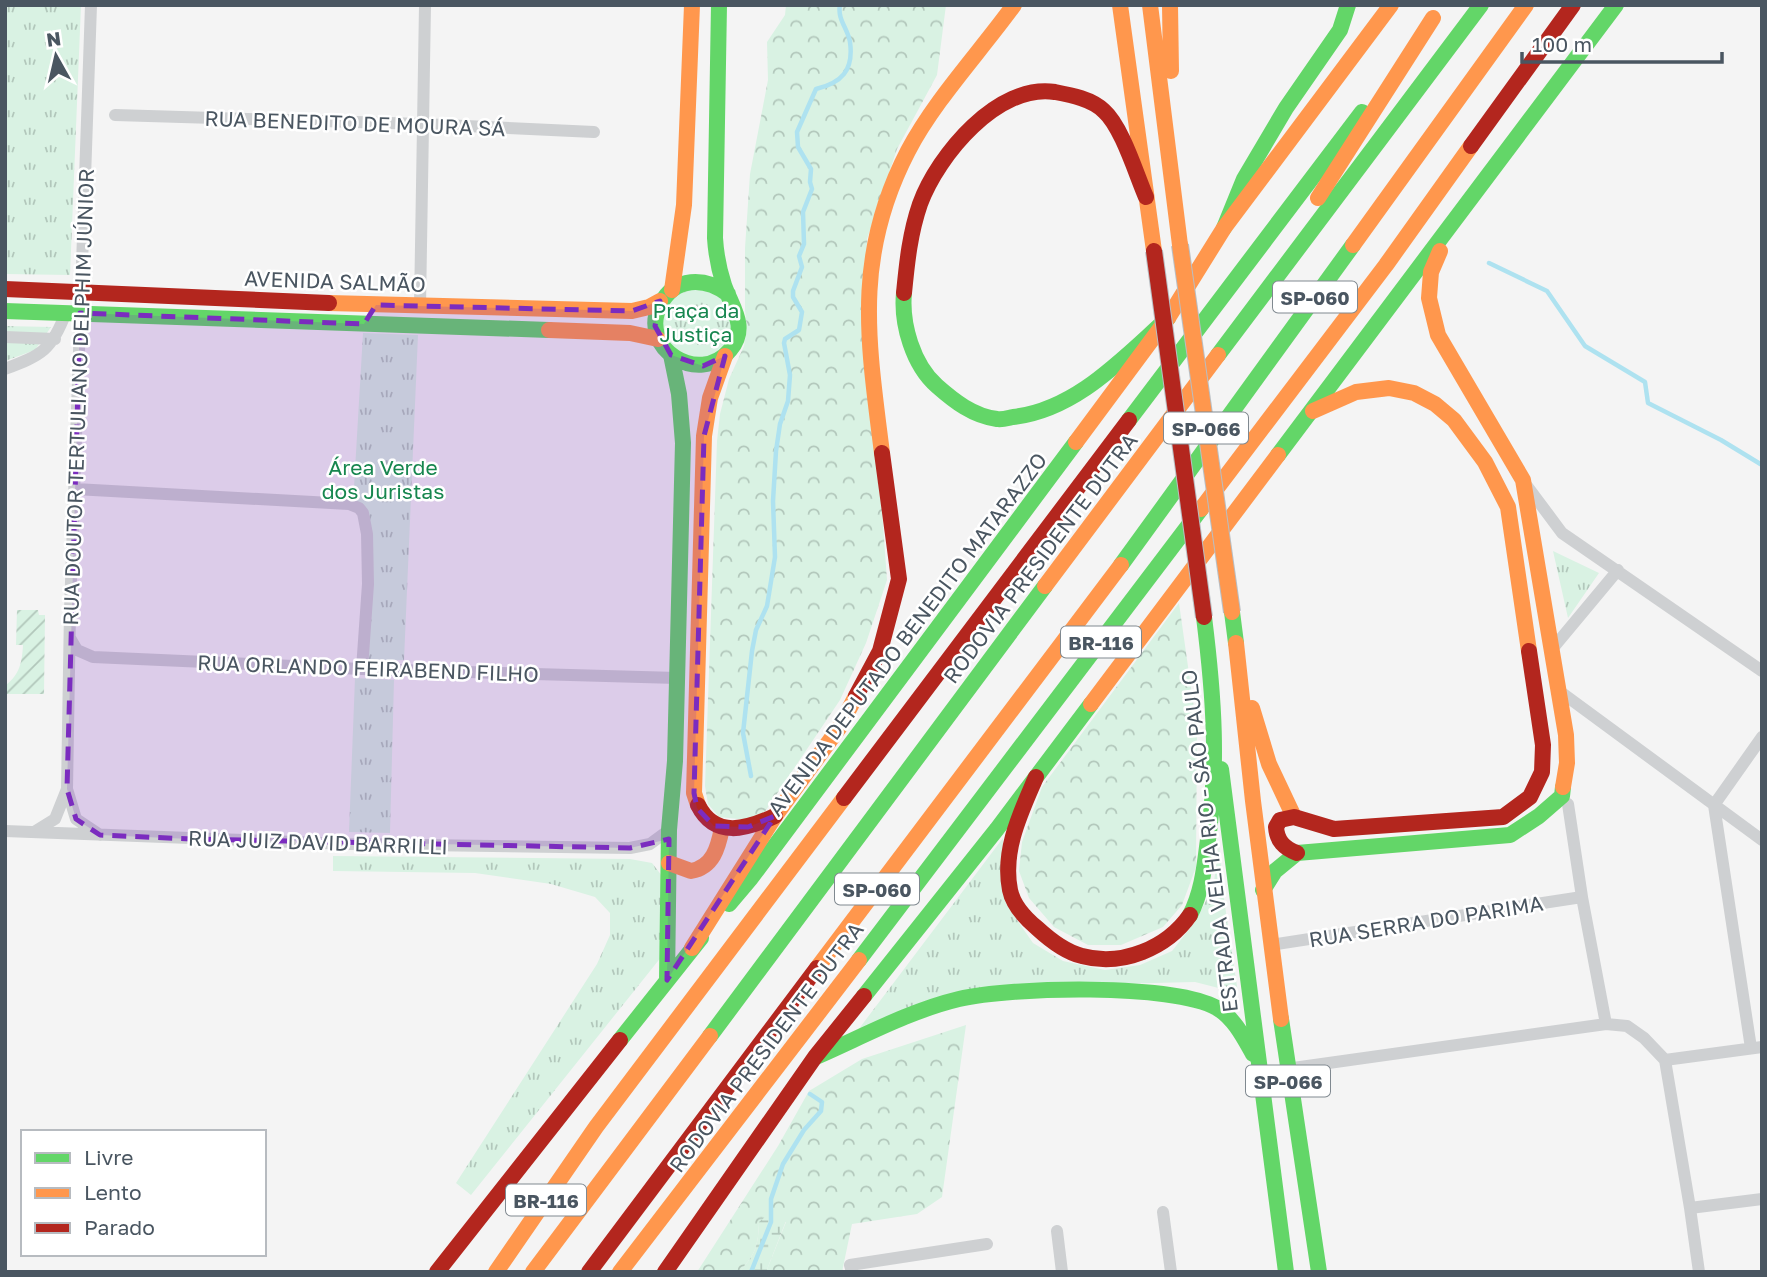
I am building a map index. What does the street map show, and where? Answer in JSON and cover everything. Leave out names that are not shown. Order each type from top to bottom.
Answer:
[{"type":"main road","points":[[692,5],[684,205],[666,295],[655,313],[658,339],[680,362],[703,366],[725,356]]},
{"type":"main road","points":[[719,5],[715,241],[728,294],[740,319],[739,333],[734,346],[725,356],[710,398],[704,436],[694,793],[697,808],[714,826],[748,827],[775,816]]},
{"type":"main road","points":[[692,948],[775,816],[839,728],[880,651],[899,579],[869,350],[868,296],[873,246],[882,214],[908,151],[950,88],[1014,5]]},
{"type":"main road","points":[[1120,5],[1146,197]]},
{"type":"main road","points":[[1150,5],[1172,190]]},
{"type":"main road","points":[[1170,5],[1172,190]]},
{"type":"main road","points":[[1224,228],[1244,179],[1286,108],[1340,30],[1348,5]]},
{"type":"main road","name":"AVENIDA DEPUTADO BENEDITO MATARAZZO","points":[[437,1272],[751,877],[1168,318],[1224,228],[1391,5]]},
{"type":"main road","name":"RODOVIA PRESIDENTE DUTRA","points":[[533,1272],[1481,5]]},
{"type":"main road","name":"RODOVIA PRESIDENTE DUTRA","points":[[589,1272],[1165,506],[1526,5]]},
{"type":"main road","name":"RODOVIA PRESIDENTE DUTRA","points":[[620,1272],[768,1081],[1386,265],[1573,5]]},
{"type":"main road","points":[[665,1272],[815,1057],[1036,777],[1616,5]]},
{"type":"main road","points":[[1247,316],[1438,11]]},
{"type":"main road","name":"RODOVIA PRESIDENTE DUTRA","points":[[496,1272],[596,1127],[1438,11]]},
{"type":"main road","points":[[1146,197],[1120,135],[1104,110],[1076,96],[1041,90],[998,105],[969,129],[943,160],[920,202],[908,247],[904,287],[908,338],[927,377],[958,405],[997,419],[1032,415],[1063,402],[1099,379],[1168,318]]},
{"type":"main road","name":"SP-066","points":[[1172,190],[1237,643],[1248,774],[1286,1069],[1320,1272]]},
{"type":"main road","name":"ESTRADA VELHA RIO - SÃO PAULO","points":[[1146,197],[1204,617],[1257,1060]]},
{"type":"main road","points":[[1312,411],[1362,390],[1401,388],[1432,400],[1457,423],[1496,481],[1508,507],[1543,746],[1542,772],[1530,797],[1503,817],[1334,829],[1294,817],[1280,820],[1276,827],[1276,836],[1283,846],[1297,853],[1510,835],[1539,816],[1562,796],[1567,763],[1566,735],[1523,480],[1438,335],[1429,298],[1432,272],[1449,230]]},
{"type":"main road","points":[[666,295],[695,281],[718,287],[728,294]]},
{"type":"main road","name":"AVENIDA SALMÃO","points":[[5,289],[420,306],[632,311],[649,307],[666,295]]},
{"type":"main road","points":[[364,324],[376,304]]},
{"type":"main road","name":"AVENIDA SALMÃO","points":[[5,311],[630,333],[658,339]]},
{"type":"main road","points":[[667,980],[669,830],[675,761],[683,443],[671,355]]},
{"type":"main road","points":[[1237,643],[1264,754],[1294,817]]},
{"type":"main road","points":[[1036,777],[1011,841],[1007,863],[1013,899],[1033,926],[1049,939],[1083,957],[1117,958],[1134,954],[1158,945],[1179,930],[1197,900],[1210,831],[1216,720]]},
{"type":"main road","points":[[669,863],[679,870],[688,871],[706,866],[717,853],[722,828]]},
{"type":"main road","points":[[1263,890],[1275,871],[1297,853]]},
{"type":"main road","points":[[815,1057],[927,1009],[984,993],[1023,990],[1131,993],[1192,998],[1216,1006],[1228,1016],[1257,1060]]},
{"type":"main road","name":"SP-066","points":[[1257,1060],[1286,1272]]},
{"type":"main road","points":[[480,1272],[596,1127]]},
{"type":"street","name":"RUA DOUTOR TERTULIANO DELPHIM JÚNIOR","points":[[91,5],[82,291],[73,313],[75,489],[69,635],[67,789],[76,818],[100,835]]},
{"type":"street","points":[[420,306],[425,5]]},
{"type":"street","name":"RUA BENEDITO DE MOURA SÁ","points":[[116,116],[422,124],[594,132]]},
{"type":"street","points":[[5,369],[31,359],[47,348],[73,313]]},
{"type":"street","points":[[5,337],[55,339]]},
{"type":"street","points":[[1523,480],[1562,533],[1762,671]]},
{"type":"street","points":[[75,489],[349,504],[359,509],[366,520],[368,549],[362,669]]},
{"type":"street","points":[[1553,648],[1618,570]]},
{"type":"street","name":"RUA ORLANDO FEIRABEND FILHO","points":[[69,635],[78,650],[93,657],[362,669],[677,678]]},
{"type":"street","points":[[1558,690],[1762,840]]},
{"type":"street","points":[[1665,1060],[1757,1047],[1714,805],[1762,737]]},
{"type":"street","name":"RUA DOUTOR TERTULIANO DELPHIM JÚNIOR","points":[[34,832],[55,819],[67,789]]},
{"type":"street","points":[[1568,804],[1606,1024]]},
{"type":"street","name":"RUA JUIZ DAVID BARRILLI","points":[[5,831],[421,846],[630,848],[650,844],[669,830]]},
{"type":"street","name":"RUA SERRA DO PARIMA","points":[[1270,945],[1582,897]]},
{"type":"street","points":[[1286,1069],[1606,1024],[1627,1026],[1644,1038],[1665,1060],[1699,1272]]},
{"type":"street","points":[[1690,1208],[1762,1199]]},
{"type":"street","points":[[1163,1212],[1171,1272]]},
{"type":"street","points":[[1056,1231],[1062,1272]]},
{"type":"street","points":[[852,1272],[850,1265],[987,1244]]},
{"type":"highlighted area","points":[[660,301],[655,326],[671,355],[703,366],[725,356],[704,436],[694,793],[697,808],[714,826],[748,827],[775,816],[667,980],[669,839],[630,848],[191,839],[100,835],[76,819],[67,789],[80,313],[364,324],[376,305],[632,311]]},
{"type":"green space","points":[[5,5],[81,5],[70,275],[5,274]]},
{"type":"green space","points":[[786,5],[946,5],[937,75],[897,149],[867,239],[887,580],[866,643],[840,700],[762,816],[748,820],[719,817],[708,804],[705,786],[717,441],[720,414],[729,379],[744,346],[747,328],[745,248],[750,174],[768,80],[767,42],[785,15]]},
{"type":"green space","name":"Praça da Justiça","points":[[682,287],[717,290],[734,319],[722,353],[697,361],[665,345],[659,314]]},
{"type":"green space","points":[[5,326],[51,327],[35,350],[5,361]]},
{"type":"green space","name":"Área Verde dos Juristas","points":[[363,333],[418,335],[404,660],[364,661],[369,525],[353,504]]},
{"type":"green space","points":[[1553,551],[1599,573],[1568,618]]},
{"type":"green space","points":[[1179,603],[1197,730],[1196,867],[1182,905],[1163,927],[1121,945],[1088,945],[1054,927],[1029,898],[1019,871],[1022,842],[1042,787]]},
{"type":"green space","points":[[17,610],[38,610],[39,615],[45,615],[44,694],[6,694],[6,685],[17,672],[22,657],[23,645],[16,645]]},
{"type":"green space","points":[[355,678],[394,680],[390,833],[349,832]]},
{"type":"green space","points":[[1003,838],[1006,904],[1033,943],[1063,961],[1105,970],[1140,965],[1172,951],[1194,923],[1213,888],[1219,846],[1238,993],[1195,982],[982,987],[855,1034]]},
{"type":"green space","points":[[333,856],[630,859],[652,863],[662,876],[662,956],[471,1195],[456,1183],[597,964],[610,935],[610,913],[595,897],[551,884],[475,873],[333,871]]},
{"type":"green space","points":[[966,1025],[942,1197],[917,1214],[852,1224],[842,1272],[766,1272],[786,1222],[759,1222],[755,1249],[739,1272],[697,1272],[778,1146],[809,1091],[862,1059]]},
{"type":"green space","points":[[771,1212],[786,1221],[766,1272],[739,1272],[755,1249],[759,1222]]},
{"type":"waterway","points":[[751,776],[743,733],[752,651],[756,630],[767,606],[775,557],[773,501],[776,451],[780,424],[788,401],[790,375],[784,343],[785,339],[799,330],[802,312],[793,297],[793,291],[802,267],[799,256],[804,244],[803,212],[812,189],[811,169],[798,147],[797,132],[816,89],[839,79],[848,68],[850,42],[840,15],[840,5]]},
{"type":"waterway","points":[[1489,263],[1547,291],[1585,346],[1645,382],[1648,403],[1721,440],[1762,465]]},
{"type":"waterway","points":[[751,1272],[771,1222],[771,1199],[783,1164],[804,1130],[821,1111],[822,1102],[810,1094]]},
{"type":"traffic: fast","points":[[719,5],[715,238],[724,285],[727,293],[731,302],[739,325],[738,333],[730,350],[717,360],[703,365],[675,358],[664,348],[657,335],[655,321],[660,305],[674,289],[682,284],[700,282],[710,284],[719,288],[728,294]]},
{"type":"traffic: fast","points":[[1224,228],[1244,179],[1286,108],[1340,30],[1348,5]]},
{"type":"traffic: fast","points":[[1218,355],[1481,5]]},
{"type":"traffic: fast","points":[[1278,455],[1616,5]]},
{"type":"traffic: fast","points":[[1129,420],[1362,112]]},
{"type":"traffic: fast","points":[[1121,565],[1353,245]]},
{"type":"traffic: fast","points":[[904,293],[907,331],[921,367],[943,392],[964,407],[980,415],[999,419],[1036,412],[1078,393],[1116,365],[1168,318]]},
{"type":"traffic: fast","points":[[5,311],[549,330]]},
{"type":"traffic: fast","points":[[667,980],[669,830],[675,761],[683,443],[679,394],[671,355]]},
{"type":"traffic: fast","points":[[729,904],[1076,442]]},
{"type":"traffic: fast","points":[[859,960],[1201,509]]},
{"type":"traffic: fast","points":[[710,1036],[1045,586]]},
{"type":"traffic: fast","points":[[1232,612],[1236,643]]},
{"type":"traffic: fast","points":[[1190,915],[1203,874],[1213,789],[1213,704],[1204,617]]},
{"type":"traffic: fast","points":[[864,996],[997,829],[1091,704]]},
{"type":"traffic: fast","points":[[1221,769],[1286,1272]]},
{"type":"traffic: fast","points":[[1263,890],[1275,871],[1297,853],[1510,835],[1539,816],[1562,796],[1563,787]]},
{"type":"traffic: fast","points":[[620,1040],[701,938]]},
{"type":"traffic: fast","points":[[816,1057],[904,1017],[940,1004],[983,995],[1052,990],[1129,991],[1195,1000],[1223,1012],[1253,1054]]},
{"type":"traffic: fast","points":[[1281,1019],[1319,1272]]},
{"type":"traffic: slow","points":[[672,290],[684,205],[692,5]]},
{"type":"traffic: slow","points":[[882,453],[872,373],[869,300],[879,227],[891,190],[919,132],[944,95],[1014,5]]},
{"type":"traffic: slow","points":[[1120,5],[1154,251]]},
{"type":"traffic: slow","points":[[1150,5],[1180,245]]},
{"type":"traffic: slow","points":[[1170,5],[1171,71]]},
{"type":"traffic: slow","points":[[1076,442],[1168,318],[1224,228],[1391,5]]},
{"type":"traffic: slow","points":[[1353,245],[1526,5]]},
{"type":"traffic: slow","points":[[1318,198],[1433,18]]},
{"type":"traffic: slow","points":[[1201,509],[1386,265],[1471,146]]},
{"type":"traffic: slow","points":[[1180,245],[1232,612]]},
{"type":"traffic: slow","points":[[1440,251],[1431,272],[1429,298],[1438,335],[1523,480],[1566,735],[1567,763],[1563,787]]},
{"type":"traffic: slow","points":[[329,303],[632,311],[660,301]]},
{"type":"traffic: slow","points":[[549,330],[630,333],[658,339]]},
{"type":"traffic: slow","points":[[1045,586],[1218,355]]},
{"type":"traffic: slow","points":[[698,805],[694,793],[704,436],[710,398],[725,356]]},
{"type":"traffic: slow","points":[[1313,411],[1356,392],[1389,388],[1414,393],[1435,404],[1454,420],[1485,462],[1508,507],[1529,651]]},
{"type":"traffic: slow","points":[[1091,704],[1278,455]]},
{"type":"traffic: slow","points":[[817,968],[1121,565]]},
{"type":"traffic: slow","points":[[1236,643],[1281,1019]]},
{"type":"traffic: slow","points":[[692,948],[775,816],[839,728],[856,696]]},
{"type":"traffic: slow","points":[[1252,708],[1269,764],[1294,817]]},
{"type":"traffic: slow","points":[[496,1272],[596,1127],[844,798]]},
{"type":"traffic: slow","points":[[669,863],[691,871],[705,865],[713,856],[722,828]]},
{"type":"traffic: slow","points":[[620,1272],[859,960]]},
{"type":"traffic: slow","points":[[533,1272],[710,1036]]},
{"type":"traffic: jam","points":[[1471,146],[1573,5]]},
{"type":"traffic: jam","points":[[904,293],[914,226],[929,185],[941,165],[973,126],[1012,99],[1034,92],[1055,92],[1094,103],[1111,118],[1117,128],[1146,197]]},
{"type":"traffic: jam","points":[[1154,251],[1204,617]]},
{"type":"traffic: jam","points":[[5,289],[329,303]]},
{"type":"traffic: jam","points":[[844,798],[1129,420]]},
{"type":"traffic: jam","points":[[856,696],[880,651],[899,579],[882,453]]},
{"type":"traffic: jam","points":[[1297,853],[1280,840],[1276,827],[1280,820],[1294,817],[1334,829],[1503,817],[1530,797],[1542,772],[1543,745],[1529,651]]},
{"type":"traffic: jam","points":[[1036,777],[1014,832],[1008,875],[1014,901],[1033,924],[1070,952],[1097,959],[1113,959],[1128,957],[1156,945],[1169,937],[1190,915]]},
{"type":"traffic: jam","points":[[698,805],[705,816],[722,827],[754,825],[775,816]]},
{"type":"traffic: jam","points":[[589,1272],[817,968]]},
{"type":"traffic: jam","points":[[665,1272],[815,1057],[864,996]]},
{"type":"traffic: jam","points":[[437,1272],[620,1040]]}]
